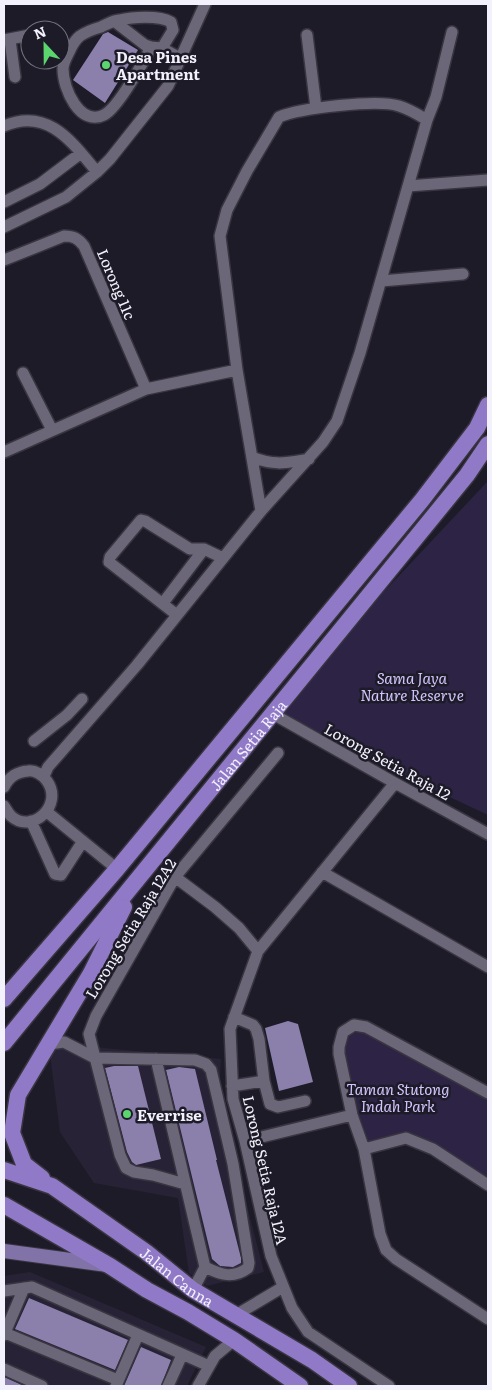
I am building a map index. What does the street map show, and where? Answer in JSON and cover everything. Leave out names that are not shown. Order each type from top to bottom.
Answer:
[{"type":"highway","name":"Jalan Setia Raja","points":[[4,998],[118,869],[422,500],[477,428],[488,406]]},
{"type":"highway","name":"Jalan Setia Raja","points":[[4,1043],[273,714],[466,475],[488,444]]},
{"type":"highway","points":[[52,1186],[24,1164],[12,1133],[18,1095],[91,973],[136,882]]},
{"type":"highway","name":"Jalan Canna","points":[[4,1170],[52,1186],[146,1252],[193,1290],[312,1360],[349,1386]]},
{"type":"highway","name":"Jalan Canna","points":[[4,1206],[110,1266],[234,1340],[300,1386]]},
{"type":"main road","points":[[4,1251],[110,1266]]},
{"type":"street","points":[[4,227],[66,197],[110,159],[168,86],[205,4]]},
{"type":"street","points":[[144,18],[168,20],[171,22],[173,30],[157,47],[143,63],[113,108],[106,115],[95,118],[88,117],[68,93],[62,68],[79,36],[114,21],[144,18]]},
{"type":"street","points":[[114,21],[145,45],[157,47],[180,58]]},
{"type":"street","points":[[44,776],[48,767],[137,665],[261,511],[309,459],[337,421],[360,353],[408,186],[436,97],[452,32]]},
{"type":"street","points":[[307,34],[316,108]]},
{"type":"street","points":[[15,77],[7,40],[20,37]]},
{"type":"street","points":[[261,511],[237,370],[220,236],[227,210],[247,171],[279,117],[288,113],[316,108],[377,103],[399,106],[428,120]]},
{"type":"street","points":[[4,126],[16,121],[28,120],[50,126],[63,133],[97,172]]},
{"type":"street","points":[[4,202],[40,184],[81,152]]},
{"type":"street","points":[[408,186],[488,180]]},
{"type":"street","name":"Lorong 11c","points":[[4,260],[64,236],[72,236],[79,239],[84,246],[146,389]]},
{"type":"street","points":[[381,280],[463,274]]},
{"type":"street","points":[[4,452],[146,389],[237,370]]},
{"type":"street","points":[[23,373],[52,430]]},
{"type":"street","points":[[252,457],[263,462],[279,464],[309,459]]},
{"type":"street","points":[[177,615],[109,562],[110,557],[141,520],[190,549],[204,549],[223,558]]},
{"type":"street","points":[[163,603],[204,549]]},
{"type":"street","points":[[34,741],[67,715],[82,699]]},
{"type":"street","name":"Lorong Setia Raja 12","points":[[273,714],[488,834]]},
{"type":"street","points":[[67,715],[82,728]]},
{"type":"street","name":"Lorong Setia Raja 12A2","points":[[185,1184],[134,1172],[126,1168],[120,1155],[89,1034],[96,1016],[175,877],[278,753]]},
{"type":"street","points":[[4,806],[7,820],[31,821],[40,818],[47,812],[53,800],[51,787],[44,776],[32,771],[18,772],[5,780]]},
{"type":"street","name":"Lorong Setia Raja 12A","points":[[389,1386],[308,1332],[292,1308],[271,1256],[245,1141],[233,1099],[230,1028],[258,951],[395,783]]},
{"type":"street","points":[[47,812],[118,869]]},
{"type":"street","points":[[31,821],[55,874],[61,875],[83,841]]},
{"type":"street","points":[[322,872],[488,966]]},
{"type":"street","points":[[175,877],[214,906],[239,928],[258,951]]},
{"type":"street","points":[[234,1017],[253,1025],[256,1029],[264,1081],[272,1106],[278,1107],[305,1101]]},
{"type":"street","points":[[488,1093],[366,1027],[354,1025],[343,1032],[339,1047],[352,1115],[364,1149],[380,1234],[386,1250],[396,1259],[488,1319]]},
{"type":"street","points":[[49,1044],[64,1042],[95,1058],[195,1060],[206,1064],[211,1070],[233,1164],[249,1262],[248,1268],[244,1271],[227,1276],[220,1275],[205,1267]]},
{"type":"street","points":[[156,1059],[205,1267],[193,1290]]},
{"type":"street","points":[[232,1086],[264,1081]]},
{"type":"street","points":[[245,1141],[352,1115]]},
{"type":"street","points":[[364,1149],[406,1138],[433,1149],[488,1185]]},
{"type":"street","points":[[233,1164],[249,1161]]},
{"type":"street","points":[[4,1292],[32,1287],[209,1366]]},
{"type":"street","points":[[236,1315],[283,1287]]},
{"type":"street","points":[[24,1288],[4,1334],[117,1383],[138,1335]]},
{"type":"street","points":[[198,1386],[216,1356],[234,1340]]},
{"type":"street","points":[[168,1386],[182,1355]]},
{"type":"street","points":[[4,1370],[42,1386]]},
{"type":"shaded area","points":[[51,1043],[221,1059],[219,1096],[264,1272],[207,1286],[189,1273],[178,1198],[94,1183],[60,1132],[51,1062]]},
{"type":"shaded area","points":[[30,1272],[206,1347],[187,1386],[4,1386],[4,1276]]},
{"type":"green space","name":"Sama Jaya Nature Reserve","points":[[488,481],[488,815],[273,714],[301,680]]},
{"type":"green space","name":"Taman Stutong Indah Park","points":[[364,1032],[488,1098],[488,1183],[406,1138],[369,1143],[356,1106],[343,1057],[345,1039],[353,1033]]},
{"type":"building","name":"Desa Pines Apartment","points":[[108,32],[138,50],[105,103],[73,80],[103,34]]},
{"type":"building","points":[[288,1021],[298,1024],[313,1082],[279,1091],[265,1028]]},
{"type":"building","points":[[138,1066],[161,1159],[136,1165],[132,1162],[127,1152],[105,1068]]},
{"type":"building","points":[[179,1067],[195,1069],[241,1258],[241,1263],[233,1267],[220,1266],[212,1259],[166,1070]]},
{"type":"building","points":[[29,1298],[128,1340],[115,1370],[15,1329]]},
{"type":"building","points":[[141,1347],[171,1360],[161,1386],[124,1386]]},
{"type":"building","points":[[4,1377],[24,1386],[4,1386]]},
{"type":"place","name":"Desa Pines Apartment","points":[[106,65]]},
{"type":"place","name":"Everrise","points":[[127,1114]]}]
